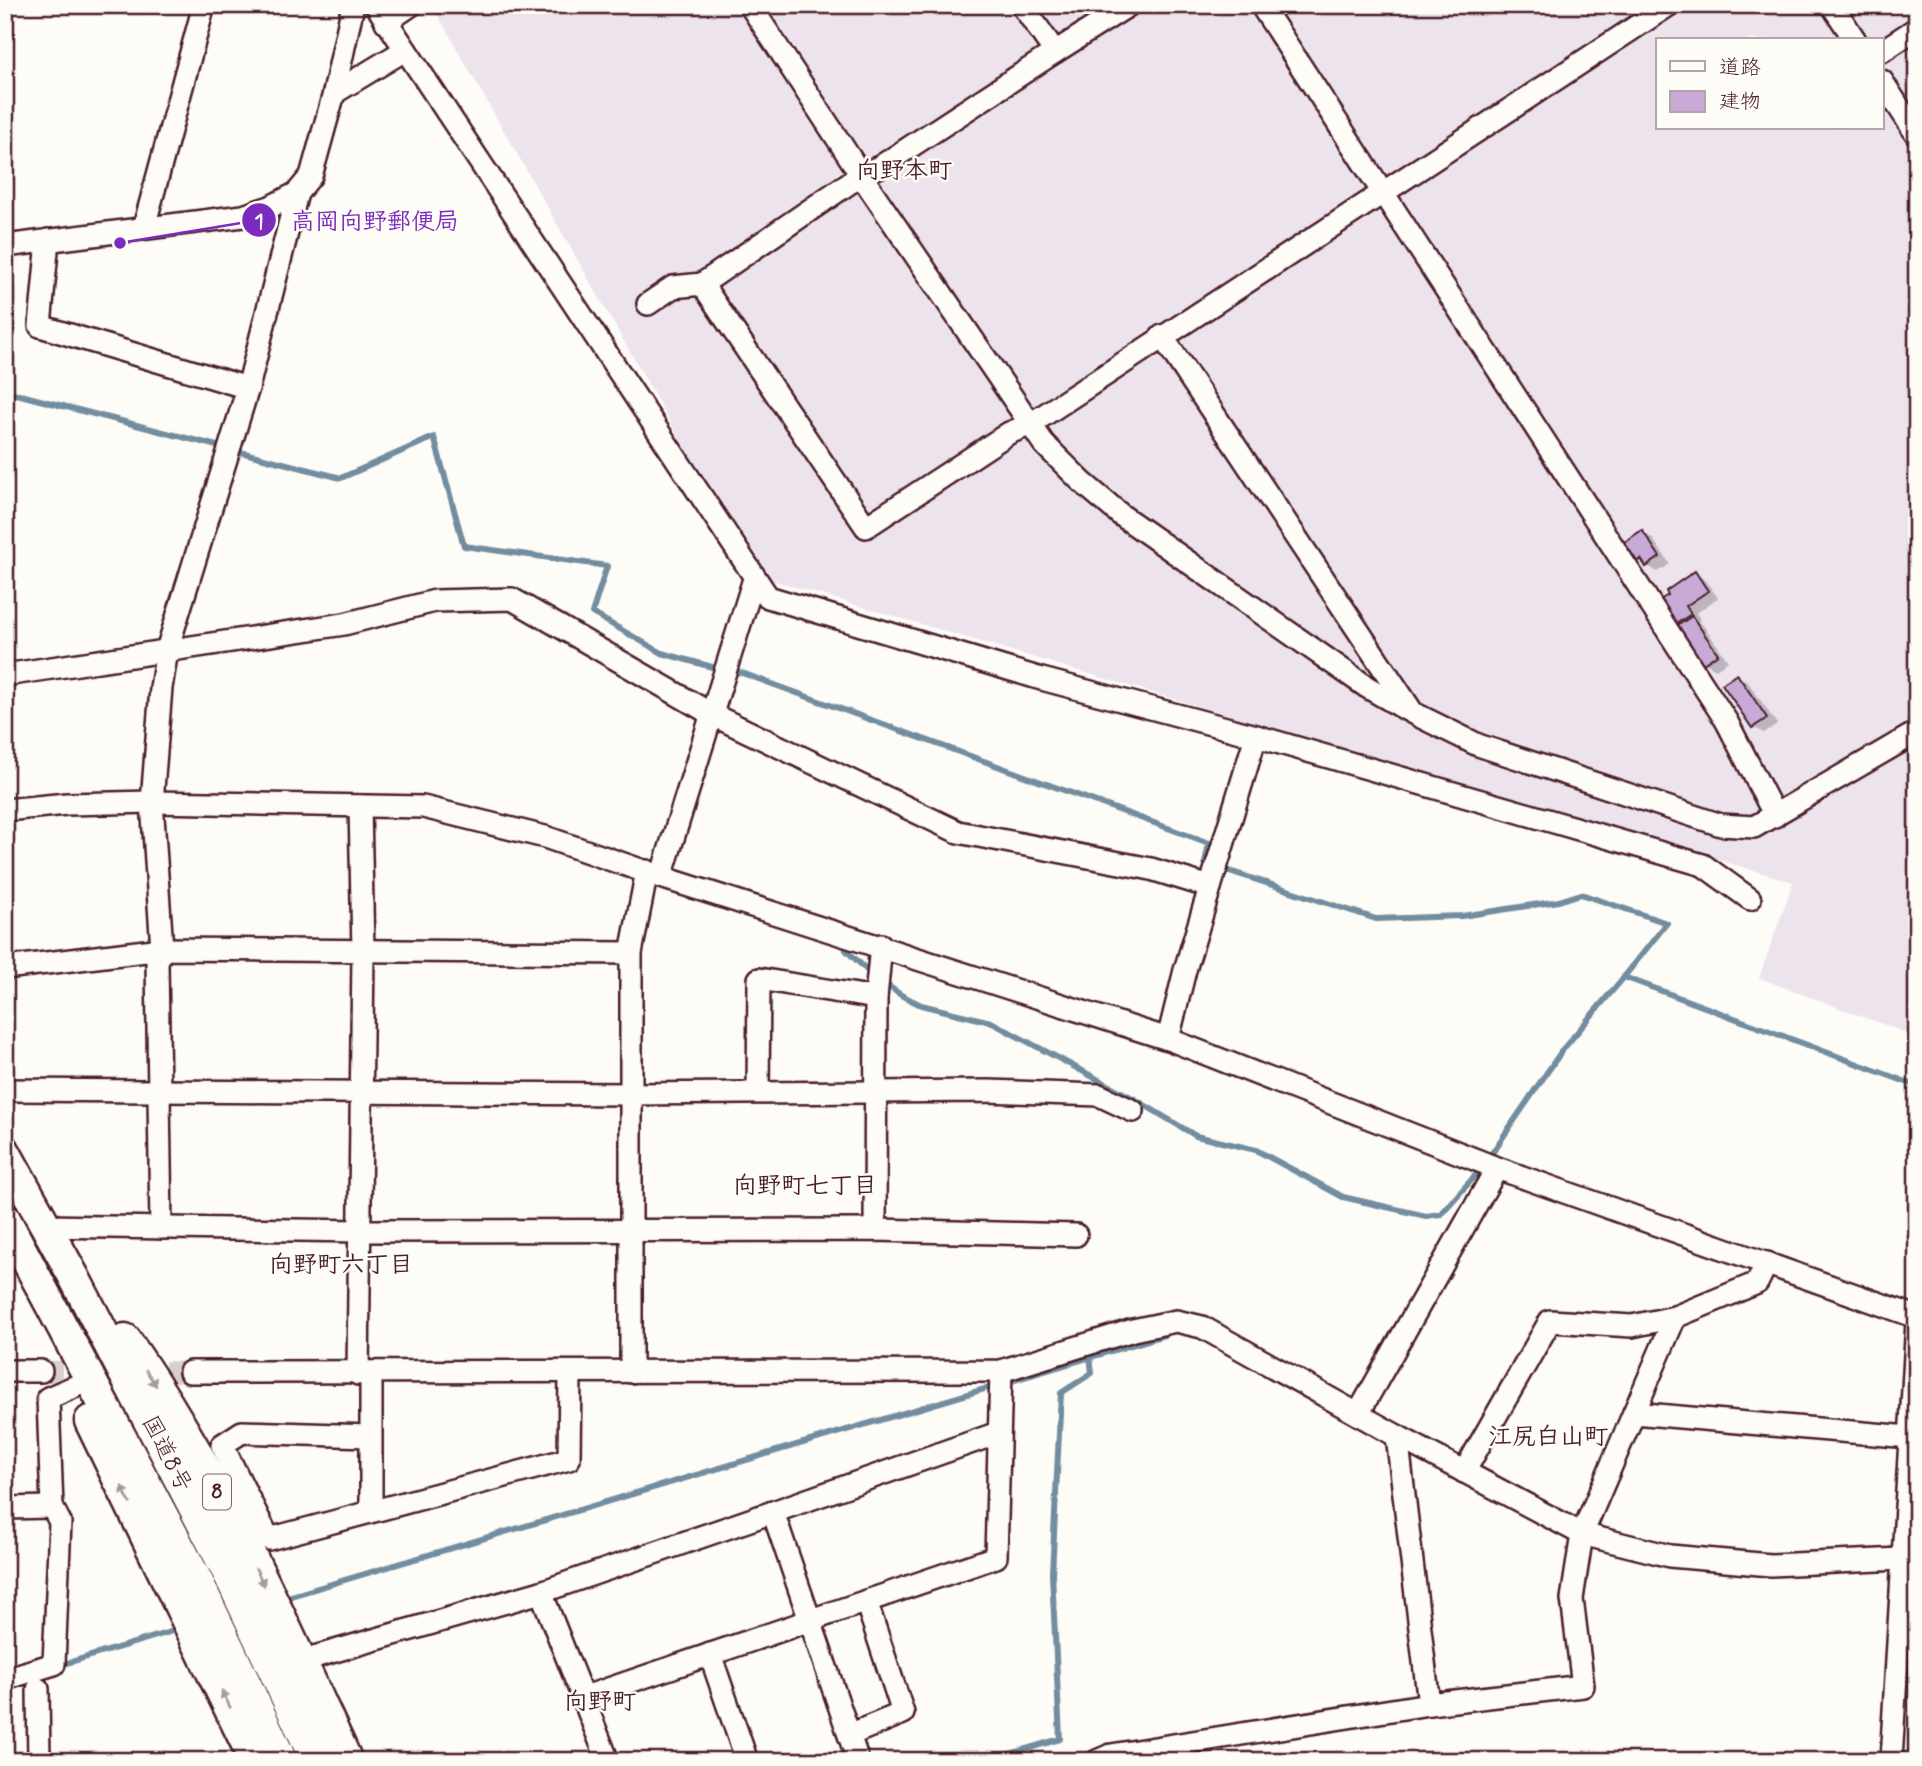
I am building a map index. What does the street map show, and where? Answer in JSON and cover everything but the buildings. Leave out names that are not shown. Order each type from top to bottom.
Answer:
[{"type":"highway","name":"国道8号","points":[[5,1152],[228,1573],[316,1761]]},
{"type":"highway","name":"国道8号","points":[[7,1226],[33,1269],[198,1582],[282,1761]]},
{"type":"highway","name":"8","points":[[50,1234],[127,1341],[191,1443],[244,1543],[347,1761]]},
{"type":"highway","points":[[33,1269],[74,1387],[255,1761]]},
{"type":"street","points":[[144,227],[204,5]]},
{"type":"street","points":[[5,246],[243,216],[270,207],[297,193],[311,176],[334,93],[353,5]]},
{"type":"street","points":[[411,5],[381,13],[768,597],[1038,678],[1256,736],[1703,865],[1751,899]]},
{"type":"street","points":[[750,5],[861,175],[1044,444],[1082,482],[1121,515],[1367,687],[1478,745],[1721,825],[1754,827],[1917,732]]},
{"type":"street","points":[[1023,5],[1055,52]]},
{"type":"street","points":[[648,304],[673,287],[702,284],[861,175],[881,166],[1129,5]]},
{"type":"street","points":[[1261,5],[1727,722],[1775,816]]},
{"type":"street","points":[[702,284],[866,527],[1009,433],[1029,425],[1384,194],[1646,11],[1669,5]]},
{"type":"street","points":[[1832,5],[1854,38]]},
{"type":"street","points":[[1884,50],[1917,28]]},
{"type":"street","points":[[334,93],[405,50]]},
{"type":"street","points":[[1884,84],[1917,135]]},
{"type":"street","points":[[161,1228],[157,962],[162,949],[152,802],[160,688],[167,650],[248,388],[297,193]]},
{"type":"street","points":[[48,240],[40,326],[248,388]]},
{"type":"street","points":[[1162,337],[1413,713]]},
{"type":"street","points":[[631,1372],[631,953],[654,874],[713,715],[754,579]]},
{"type":"street","points":[[5,675],[344,624],[435,601],[512,599],[713,715],[958,832],[1151,869],[1210,887]]},
{"type":"street","points":[[1168,1039],[1185,970],[1256,736]]},
{"type":"street","points":[[5,810],[67,804],[152,802],[423,807],[545,836],[654,874],[1168,1039],[1497,1168],[1917,1319],[1891,1761]]},
{"type":"street","points":[[360,806],[363,952],[361,1231],[371,1510]]},
{"type":"street","points":[[875,1230],[876,998],[881,945]]},
{"type":"street","points":[[5,968],[162,949],[631,953]]},
{"type":"street","points":[[758,1092],[760,979],[876,998]]},
{"type":"street","points":[[5,1090],[631,1094],[988,1091],[1099,1095],[1133,1111]]},
{"type":"street","points":[[1358,1414],[1497,1168]]},
{"type":"street","points":[[50,1234],[161,1228],[361,1231],[875,1230],[1076,1235]]},
{"type":"street","points":[[1464,1472],[1550,1321],[1632,1326],[1675,1317],[1757,1283],[1767,1263]]},
{"type":"street","points":[[1097,1761],[1111,1755],[1429,1704],[1583,1686],[1572,1599],[1582,1534],[1675,1317]]},
{"type":"street","points":[[190,1373],[1000,1371],[1133,1330],[1176,1321],[1202,1327],[1396,1436],[1582,1534],[1670,1556],[1771,1565],[1901,1559]]},
{"type":"street","points":[[5,1371],[41,1371]]},
{"type":"street","points":[[582,1698],[996,1557],[1000,1371]]},
{"type":"street","points":[[370,1436],[242,1432],[222,1445],[269,1539],[569,1459],[570,1372]]},
{"type":"street","points":[[5,1679],[54,1664],[60,1522],[52,1507],[48,1398],[74,1387]]},
{"type":"street","points":[[1634,1413],[1909,1437]]},
{"type":"street","points":[[300,1661],[541,1592],[998,1433]]},
{"type":"street","points":[[1396,1436],[1429,1704]]},
{"type":"street","points":[[5,1508],[52,1507]]},
{"type":"street","points":[[773,1512],[858,1761]]},
{"type":"street","points":[[541,1592],[608,1761]]},
{"type":"street","points":[[849,1735],[903,1713],[866,1601]]},
{"type":"street","points":[[710,1654],[747,1761]]},
{"type":"street","points":[[38,1689],[40,1761]]},
{"type":"shaded area","points":[[432,5],[1917,5],[1917,1037],[1759,978],[1793,882],[758,576]]},
{"type":"waterway","points":[[5,391],[341,478],[434,437],[464,546],[607,566],[592,613],[662,653],[742,673],[1209,843],[1205,863],[1376,919],[1462,916],[1559,901],[1581,894],[1667,923],[1563,1049],[1488,1159]]},
{"type":"waterway","points":[[846,950],[872,975]]},
{"type":"waterway","points":[[1624,977],[1917,1086]]},
{"type":"waterway","points":[[881,981],[921,1005],[991,1022],[1138,1101],[1196,1136],[1256,1150],[1343,1197],[1426,1216],[1441,1214],[1482,1168]]},
{"type":"waterway","points":[[281,1599],[1165,1335]]},
{"type":"waterway","points":[[986,1761],[1060,1739],[1052,1574],[1061,1393],[1092,1373],[1090,1356]]},
{"type":"waterway","points":[[64,1664],[183,1628]]},
{"type":"tunnel","points":[[41,1371],[190,1372]]},
{"type":"place","name":"高岡向野郵便局","points":[[120,243]]},
{"type":"district","name":"向野本町","points":[[904,171]]},
{"type":"district","name":"向野町七丁目","points":[[805,1186]]},
{"type":"district","name":"向野町六丁目","points":[[341,1265]]},
{"type":"district","name":"江尻白山町","points":[[1548,1437]]},
{"type":"district","name":"向野町","points":[[600,1702]]}]
